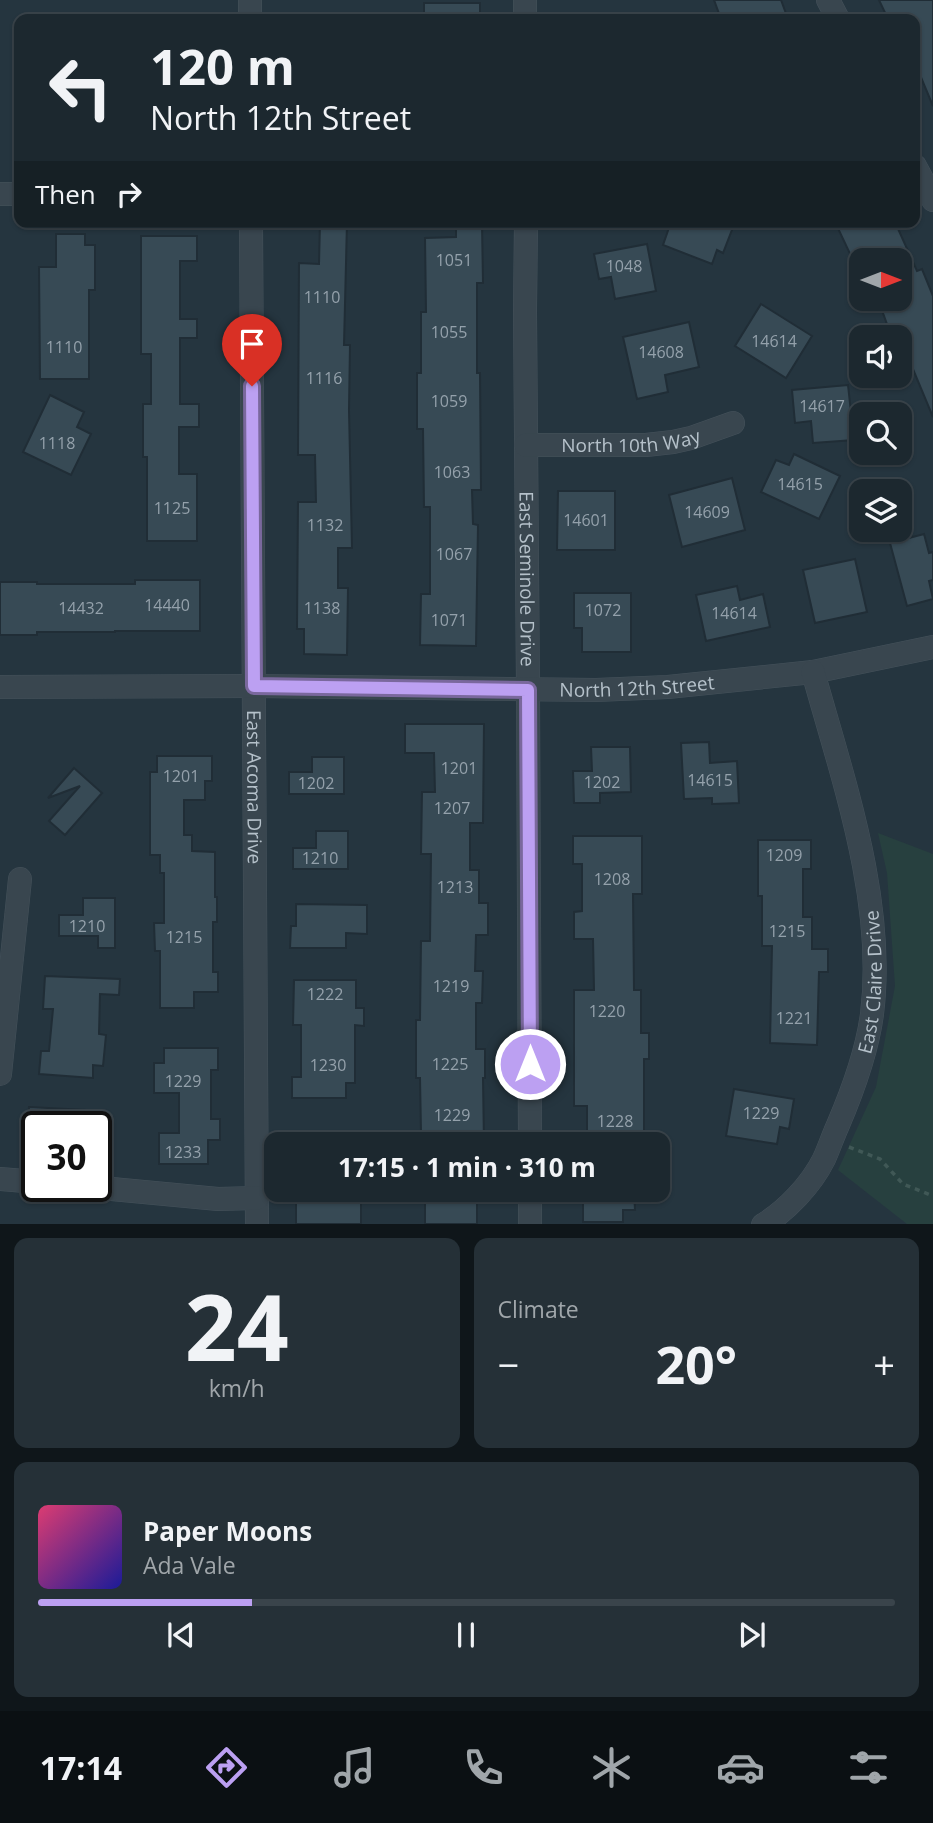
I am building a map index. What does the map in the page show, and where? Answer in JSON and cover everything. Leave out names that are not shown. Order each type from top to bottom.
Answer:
[{"type":"street","points":[[920,175],[933,200]]},
{"type":"street","name":"East Acoma Drive","points":[[251,228],[257,1224]]},
{"type":"street","name":"East Seminole Drive","points":[[526,228],[530,1132]]},
{"type":"street","name":"North 10th Way","points":[[526,446],[646,445],[691,438],[733,424]]},
{"type":"street","name":"North 12th Street","points":[[0,687],[254,686],[528,690],[668,687],[813,671],[933,647]]},
{"type":"street","name":"East Claire Drive","points":[[763,1224],[773,1219],[806,1188],[823,1161],[845,1110],[865,1049],[872,1013],[875,960],[871,903],[854,818],[813,671]]},
{"type":"street","points":[[0,1074],[20,879]]},
{"type":"street","points":[[0,1179],[21,1181]]},
{"type":"street","points":[[112,1189],[218,1199],[257,1198]]},
{"type":"street","points":[[530,1202],[530,1224]]},
{"type":"path","points":[[832,1137],[855,1150],[880,1159],[903,1184],[933,1196]]},
{"type":"green space","points":[[878,833],[933,854],[933,1224],[907,1224],[838,1170],[876,1087],[895,986],[887,873]]},
{"type":"building","points":[[714,0],[781,0],[786,14],[719,14]]},
{"type":"building","points":[[879,0],[933,0],[933,106],[920,75],[920,14],[886,14]]},
{"type":"building","points":[[424,3],[480,3],[480,14],[424,14]]},
{"type":"building","points":[[320,228],[347,228],[344,345],[350,345],[352,548],[338,548],[338,588],[348,588],[347,655],[304,654],[304,629],[297,629],[298,502],[316,502],[315,455],[298,455],[299,263],[319,264]]},
{"type":"building","points":[[456,228],[482,228],[483,283],[477,283],[481,490],[472,490],[473,524],[478,525],[476,646],[420,645],[421,594],[430,594],[430,507],[424,507],[423,429],[417,429],[421,312],[426,312],[425,238],[456,237]]},
{"type":"building","points":[[669,228],[733,228],[723,253],[717,250],[712,264],[663,245]]},
{"type":"building","points":[[838,228],[898,228],[907,248],[849,248],[849,252]]},
{"type":"building","points":[[56,234],[85,234],[85,245],[95,245],[95,290],[89,290],[89,379],[40,379],[39,267],[56,267]]},
{"type":"building","points":[[141,236],[197,236],[197,261],[180,261],[180,319],[197,319],[197,338],[180,338],[180,404],[199,404],[199,427],[179,427],[179,474],[197,474],[197,541],[147,541],[147,457],[143,457],[143,404],[151,404],[151,354],[141,354]]},
{"type":"building","points":[[647,244],[656,291],[615,299],[611,277],[599,279],[594,254]]},
{"type":"building","points":[[912,260],[917,271],[922,269],[933,296],[933,417],[912,367],[912,325],[887,325],[883,312],[912,312]]},
{"type":"building","points":[[761,304],[812,336],[786,378],[735,346]]},
{"type":"building","points":[[689,322],[699,367],[665,375],[668,392],[637,399],[623,337]]},
{"type":"building","points":[[848,385],[849,440],[813,443],[811,421],[795,423],[792,390]]},
{"type":"building","points":[[50,395],[84,412],[77,427],[91,434],[71,475],[23,452]]},
{"type":"building","points":[[794,454],[840,476],[819,519],[761,492],[776,460],[789,465]]},
{"type":"building","points":[[732,478],[745,530],[682,547],[669,495]]},
{"type":"building","points":[[558,491],[615,491],[615,550],[557,550]]},
{"type":"building","points":[[924,534],[929,553],[933,552],[933,580],[929,581],[933,599],[907,606],[890,543],[912,542],[912,537]]},
{"type":"building","points":[[855,559],[867,612],[815,623],[803,570]]},
{"type":"building","points":[[135,580],[200,580],[200,631],[37,632],[37,635],[0,635],[0,582],[135,584]]},
{"type":"building","points":[[737,586],[740,600],[763,594],[770,627],[706,641],[696,595]]},
{"type":"building","points":[[574,593],[631,593],[631,652],[582,652],[582,628],[574,628]]},
{"type":"building","points":[[405,724],[484,724],[483,823],[470,823],[470,870],[479,870],[479,903],[488,903],[488,935],[476,935],[475,971],[483,971],[482,1003],[476,1003],[476,1049],[485,1049],[484,1132],[421,1132],[420,1078],[416,1078],[416,1020],[420,1020],[421,941],[430,941],[431,854],[421,854],[422,792],[435,792],[434,753],[405,753]]},
{"type":"building","points":[[709,742],[710,763],[737,761],[739,803],[712,804],[712,798],[684,799],[681,743]]},
{"type":"building","points":[[591,747],[630,747],[631,792],[600,793],[600,803],[574,803],[573,771],[592,771]]},
{"type":"building","points":[[157,756],[212,756],[212,781],[205,781],[205,800],[184,800],[184,835],[192,835],[192,851],[215,852],[217,922],[213,922],[213,972],[218,972],[218,992],[194,992],[194,1008],[160,1008],[160,951],[155,951],[154,923],[164,923],[164,873],[160,873],[160,855],[150,855],[150,772],[157,772]]},
{"type":"building","points":[[312,757],[344,757],[344,794],[289,794],[289,772],[312,772]]},
{"type":"building","points":[[74,768],[102,793],[65,835],[49,821],[80,786],[48,798]]},
{"type":"building","points":[[316,831],[348,831],[348,869],[293,869],[293,848],[316,848]]},
{"type":"building","points":[[573,836],[642,836],[642,894],[633,894],[634,990],[641,990],[641,1033],[649,1033],[649,1059],[644,1059],[644,1132],[587,1132],[587,1106],[574,1106],[574,990],[594,990],[593,939],[574,939],[574,912],[582,911],[582,864],[573,864]]},
{"type":"building","points":[[758,840],[811,840],[811,869],[803,869],[803,917],[812,917],[812,949],[828,949],[828,972],[819,972],[817,1045],[770,1043],[772,946],[762,946],[762,896],[758,896]]},
{"type":"building","points":[[83,898],[115,898],[115,948],[98,948],[98,936],[59,936],[59,915],[83,915]]},
{"type":"building","points":[[296,904],[367,905],[367,934],[346,933],[346,948],[290,948],[291,926],[296,926]]},
{"type":"building","points":[[45,976],[120,979],[119,995],[100,994],[99,1034],[106,1035],[103,1066],[93,1065],[93,1078],[39,1074],[41,1051],[49,1051],[53,1009],[43,1009]]},
{"type":"building","points":[[294,980],[356,980],[356,1008],[364,1008],[364,1026],[355,1025],[355,1083],[346,1083],[346,1098],[292,1098],[292,1077],[301,1077],[301,1025],[293,1025]]},
{"type":"building","points":[[164,1048],[218,1048],[218,1070],[211,1070],[211,1119],[220,1119],[220,1140],[208,1140],[208,1164],[159,1164],[159,1133],[179,1133],[179,1093],[154,1093],[154,1063],[164,1063]]},
{"type":"building","points":[[734,1089],[794,1099],[789,1129],[780,1127],[777,1144],[726,1136]]},
{"type":"building","points":[[29,1107],[85,1110],[85,1111],[29,1111]]},
{"type":"building","points":[[296,1202],[361,1202],[361,1224],[296,1224]]},
{"type":"building","points":[[425,1202],[477,1202],[477,1224],[425,1224]]},
{"type":"building","points":[[583,1202],[635,1202],[635,1210],[623,1210],[623,1222],[583,1222]]},
{"type":"route","points":[[252,386],[254,686],[528,690],[530,1064]]}]
